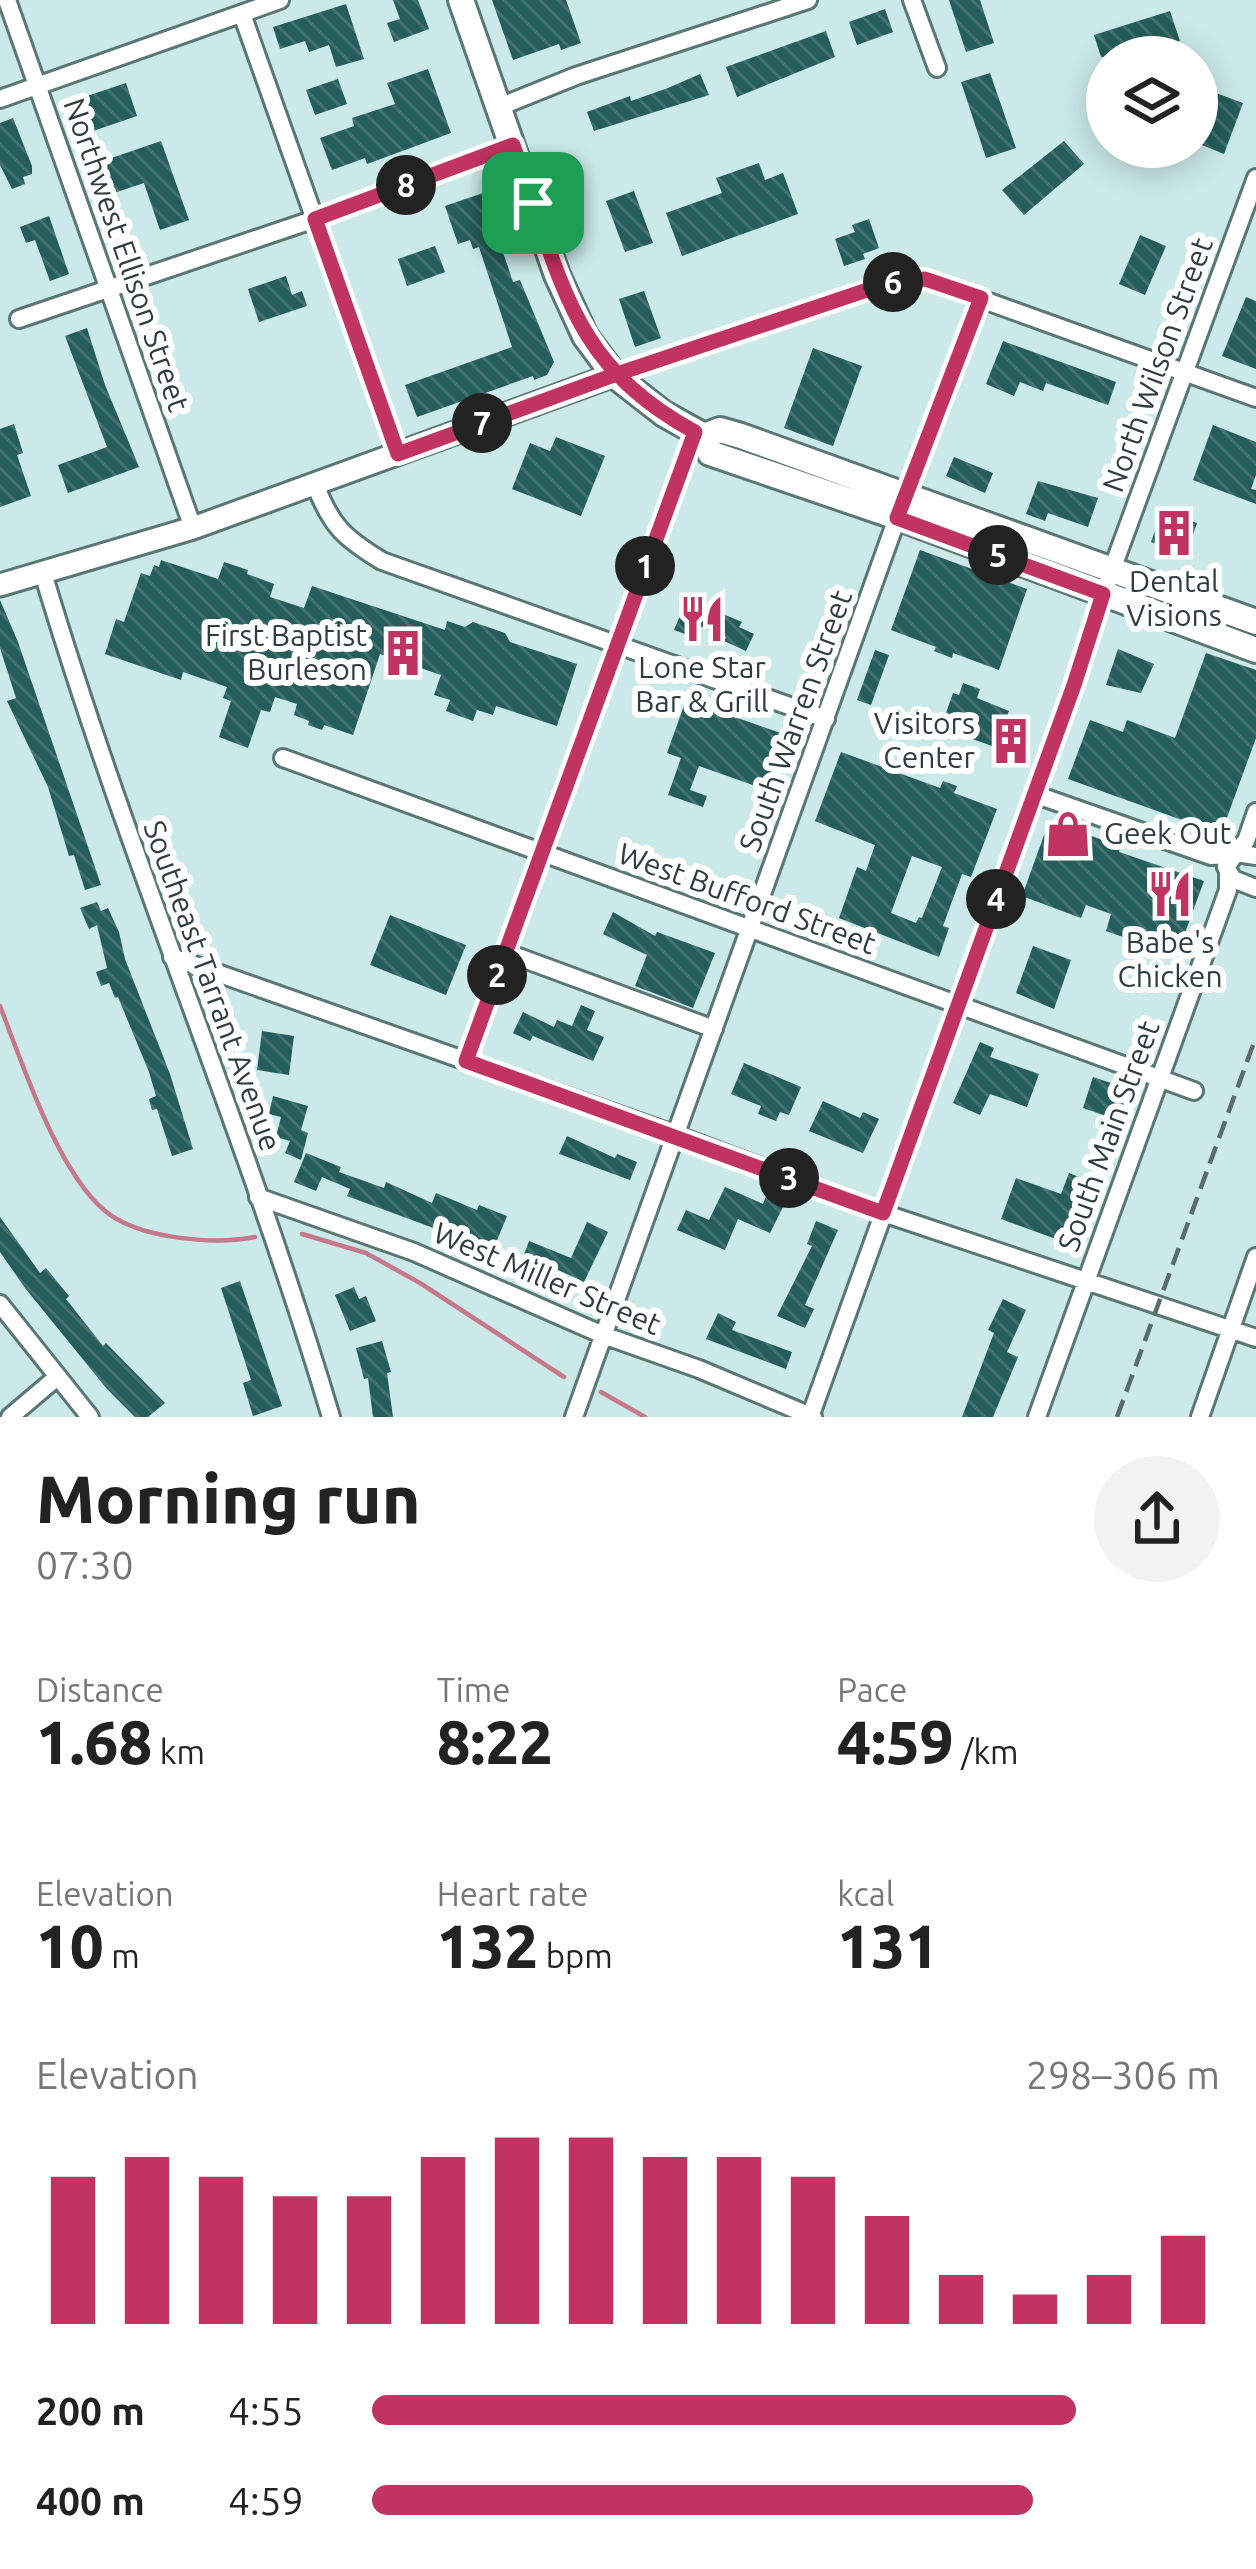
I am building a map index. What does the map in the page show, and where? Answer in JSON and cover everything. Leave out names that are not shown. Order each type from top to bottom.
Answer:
[{"type":"main road","points":[[461,0],[557,275],[585,337],[614,375],[664,415],[700,434],[720,430],[901,507],[1107,582],[1256,650]]},
{"type":"main road","points":[[1107,582],[1256,622]]},
{"type":"street","name":"Northwest Ellison Street","points":[[7,0],[193,528]]},
{"type":"street","points":[[0,98],[280,0]]},
{"type":"street","points":[[500,106],[576,76],[808,0]]},
{"type":"street","points":[[912,0],[937,68]]},
{"type":"street","points":[[242,14],[398,454]]},
{"type":"street","points":[[19,319],[315,219],[513,145]]},
{"type":"street","name":"North Wilson Street","points":[[811,1416],[1256,178]]},
{"type":"street","points":[[0,585],[193,528],[614,375],[905,278],[925,279],[981,298],[1256,398]]},
{"type":"street","name":"South Warren Street","points":[[574,1417],[901,507],[981,298]]},
{"type":"street","points":[[466,1061],[616,643],[700,434]]},
{"type":"street","points":[[315,484],[328,518],[350,542],[382,561],[826,719]]},
{"type":"street","name":"Southeast Tarrant Avenue","points":[[43,574],[75,680],[331,1417]]},
{"type":"street","name":"West Bufford Street","points":[[283,758],[1194,1091]]},
{"type":"street","points":[[1034,794],[1231,863],[1256,856]]},
{"type":"street","name":"South Main Street","points":[[1036,1417],[1228,890],[1231,863],[1246,841],[1256,812]]},
{"type":"street","points":[[1231,863],[1233,879],[1256,888]]},
{"type":"street","points":[[505,952],[714,1030]]},
{"type":"street","points":[[172,957],[883,1213],[1256,1338]]},
{"type":"street","name":"West Miller Street","points":[[258,1197],[414,1252],[603,1335],[811,1416]]},
{"type":"street","points":[[1200,1417],[1256,1257]]},
{"type":"street","points":[[0,1304],[90,1417]]},
{"type":"street","points":[[10,1417],[56,1378]]},
{"type":"building","points":[[393,0],[418,0],[429,29],[394,42],[387,23],[400,19]]},
{"type":"building","points":[[492,0],[566,0],[581,43],[561,50],[559,44],[513,60]]},
{"type":"building","points":[[949,0],[980,0],[994,43],[966,52]]},
{"type":"building","points":[[346,4],[364,59],[336,67],[329,45],[309,52],[305,41],[280,49],[273,27]]},
{"type":"building","points":[[885,9],[893,32],[857,45],[849,22]]},
{"type":"building","points":[[1170,11],[1178,36],[1094,36]]},
{"type":"building","points":[[826,31],[835,57],[737,97],[726,67]]},
{"type":"building","points":[[428,69],[451,133],[367,164],[365,158],[332,170],[320,138],[354,126],[352,118],[395,104],[387,83]]},
{"type":"building","points":[[990,73],[1016,148],[986,158],[961,82]]},
{"type":"building","points":[[700,74],[709,95],[594,131],[587,112]]},
{"type":"building","points":[[338,79],[347,104],[315,115],[306,90]]},
{"type":"building","points":[[126,83],[137,116],[93,131],[81,98]]},
{"type":"building","points":[[1218,94],[1243,103],[1224,154],[1218,152]]},
{"type":"building","points":[[13,118],[32,174],[23,177],[25,184],[12,189],[0,165],[0,123]]},
{"type":"building","points":[[161,141],[189,220],[160,230],[144,183],[114,193],[103,161]]},
{"type":"building","points":[[1064,141],[1084,164],[1024,215],[1002,190]]},
{"type":"building","points":[[759,163],[765,180],[783,173],[798,214],[682,256],[666,213],[722,193],[716,178]]},
{"type":"building","points":[[634,191],[653,243],[625,252],[606,201]]},
{"type":"building","points":[[483,193],[513,282],[520,280],[554,362],[547,375],[417,417],[405,385],[512,347],[479,247],[473,249],[470,240],[458,244],[445,206]]},
{"type":"building","points":[[49,216],[69,274],[50,281],[35,240],[26,243],[20,227]]},
{"type":"building","points":[[869,219],[879,248],[844,266],[835,239],[855,232],[852,225]]},
{"type":"building","points":[[1140,235],[1166,246],[1145,295],[1119,284]]},
{"type":"building","points":[[435,246],[445,272],[407,286],[398,259]]},
{"type":"building","points":[[286,276],[292,295],[302,291],[307,306],[259,322],[248,289]]},
{"type":"building","points":[[644,291],[661,338],[635,347],[619,299]]},
{"type":"building","points":[[1246,297],[1256,301],[1256,369],[1222,356]]},
{"type":"building","points":[[87,328],[139,467],[68,493],[58,465],[107,447],[65,336]]},
{"type":"building","points":[[1003,341],[1116,382],[1108,405],[1046,383],[1043,391],[1020,382],[1014,396],[986,384]]},
{"type":"building","points":[[813,348],[862,366],[833,446],[784,428]]},
{"type":"building","points":[[14,424],[23,453],[17,455],[31,496],[0,507],[0,429]]},
{"type":"building","points":[[1213,425],[1256,442],[1251,489],[1256,490],[1256,504],[1193,480]]},
{"type":"building","points":[[556,437],[605,456],[581,516],[512,489],[530,443],[550,451]]},
{"type":"building","points":[[954,457],[993,473],[985,493],[946,476]]},
{"type":"building","points":[[1038,481],[1098,498],[1088,527],[1048,513],[1045,521],[1026,514]]},
{"type":"building","name":"Dental Visions","points":[[1162,511],[1197,523],[1186,555],[1151,542]]},
{"type":"building","points":[[920,550],[1027,589],[999,670],[953,653],[952,658],[891,630]]},
{"type":"building","name":"First Baptist Burleson","points":[[161,560],[218,579],[224,562],[248,570],[247,574],[274,584],[270,597],[304,608],[312,586],[445,630],[447,621],[465,627],[473,622],[505,633],[510,642],[577,664],[557,726],[496,706],[493,715],[477,710],[473,721],[446,711],[450,700],[434,695],[441,675],[380,654],[353,735],[308,725],[309,721],[294,715],[297,704],[275,697],[270,712],[261,710],[248,748],[219,737],[231,701],[223,698],[227,687],[183,672],[181,680],[105,654],[116,619],[124,622],[141,573],[150,576]]},
{"type":"building","points":[[687,599],[742,622],[739,627],[754,634],[746,651],[690,622],[685,634],[674,630]]},
{"type":"building","points":[[0,600],[101,885],[85,890],[48,787],[7,701],[16,698],[0,648]]},
{"type":"building","points":[[1118,649],[1154,664],[1141,693],[1106,685]]},
{"type":"building","points":[[875,650],[889,655],[871,705],[857,700]]},
{"type":"building","points":[[1206,653],[1256,670],[1256,738],[1221,834],[1068,779],[1090,720],[1123,732],[1127,720],[1175,738]]},
{"type":"building","points":[[963,683],[980,689],[977,698],[1009,711],[1005,721],[1026,729],[1017,756],[996,753],[998,748],[946,730],[953,693],[959,695]]},
{"type":"building","points":[[686,700],[789,736],[770,791],[699,766],[690,790],[707,796],[703,807],[668,795],[681,758],[667,753]]},
{"type":"building","points":[[841,752],[940,788],[943,781],[957,786],[954,793],[997,809],[971,877],[962,874],[943,926],[949,928],[939,957],[839,918],[857,867],[866,871],[875,845],[815,821]],"holes":[[[912,856],[942,867],[922,918],[916,923],[891,913]]]},
{"type":"building","points":[[1062,825],[1121,847],[1119,852],[1204,881],[1179,949],[1129,930],[1126,938],[1106,931],[1111,914],[1086,905],[1081,918],[1022,896],[1047,827],[1059,831]]},
{"type":"building","points":[[97,902],[101,911],[108,908],[119,932],[193,1149],[172,1156],[157,1109],[152,1110],[149,1099],[156,1096],[149,1072],[118,997],[109,983],[101,986],[96,972],[107,968],[97,925],[89,929],[80,908]]},
{"type":"building","points":[[613,912],[655,936],[657,932],[715,953],[693,1008],[635,986],[647,955],[603,934]]},
{"type":"building","points":[[390,915],[466,945],[446,995],[370,965]]},
{"type":"building","points":[[1033,946],[1071,960],[1054,1009],[1016,993]]},
{"type":"building","points":[[581,1005],[595,1011],[587,1030],[604,1037],[593,1061],[533,1036],[530,1041],[513,1033],[523,1012],[554,1027],[557,1020],[572,1026]]},
{"type":"building","points":[[262,1031],[294,1036],[289,1075],[257,1070]]},
{"type":"building","points":[[980,1042],[994,1048],[990,1057],[1039,1074],[1027,1107],[990,1094],[980,1115],[953,1103]]},
{"type":"building","points":[[744,1063],[801,1087],[789,1115],[780,1112],[776,1121],[758,1114],[761,1106],[731,1094]]},
{"type":"building","points":[[1093,1077],[1129,1089],[1118,1120],[1083,1108]]},
{"type":"building","points":[[273,1096],[308,1106],[301,1130],[308,1133],[301,1160],[285,1153],[290,1141],[276,1137],[281,1117],[269,1114]]},
{"type":"building","points":[[823,1101],[860,1118],[863,1112],[879,1119],[863,1153],[809,1131]]},
{"type":"building","points":[[567,1136],[615,1158],[617,1154],[637,1162],[630,1180],[559,1154]]},
{"type":"building","points":[[306,1153],[341,1167],[339,1172],[384,1188],[386,1182],[432,1203],[436,1193],[507,1216],[493,1250],[347,1196],[350,1189],[322,1177],[316,1191],[294,1182]]},
{"type":"building","points":[[1069,1173],[1089,1181],[1077,1213],[1082,1215],[1067,1243],[1001,1219],[1016,1178],[1061,1194]]},
{"type":"building","points":[[725,1187],[763,1204],[766,1196],[784,1205],[770,1233],[738,1219],[725,1250],[677,1230],[686,1210],[709,1220]]},
{"type":"building","points":[[0,1217],[40,1273],[46,1268],[69,1296],[66,1299],[103,1346],[106,1343],[165,1403],[148,1417],[135,1417],[107,1389],[25,1288],[0,1252]]},
{"type":"building","points":[[816,1221],[838,1230],[805,1305],[814,1309],[805,1328],[777,1316],[812,1246],[807,1244]]},
{"type":"building","points":[[587,1222],[608,1232],[584,1282],[522,1260],[529,1241],[571,1258]]},
{"type":"building","points":[[240,1281],[282,1406],[253,1416],[243,1383],[251,1380],[221,1288]]},
{"type":"building","points":[[354,1287],[359,1299],[366,1296],[376,1321],[350,1331],[335,1295]]},
{"type":"building","points":[[1003,1299],[1026,1310],[1007,1352],[1018,1357],[993,1417],[962,1417],[994,1333],[988,1330]]},
{"type":"building","points":[[718,1313],[736,1322],[732,1330],[792,1352],[786,1369],[706,1339]]},
{"type":"building","points":[[382,1341],[391,1372],[387,1373],[393,1417],[373,1417],[368,1378],[364,1379],[356,1348]]},
{"type":"waterway","points":[[0,1006],[57,1143],[71,1170],[104,1210],[136,1228],[176,1237],[255,1237]]},
{"type":"waterway","points":[[302,1234],[366,1253],[564,1377]]},
{"type":"waterway","points":[[601,1392],[645,1417]]},
{"type":"railway","points":[[1117,1417],[1256,1037]]},
{"type":"place","name":"Dental Visions","points":[[1174,533]]},
{"type":"place","name":"Lone Star Bar & Grill","points":[[702,619]]},
{"type":"place","name":"First Baptist Burleson","points":[[403,653]]},
{"type":"place","name":"Visitors Center","points":[[1011,741]]},
{"type":"place","name":"Geek Out","points":[[1068,834]]},
{"type":"place","name":"Babe's Chicken","points":[[1170,894]]},
{"type":"route","points":[[533,203],[513,145],[315,219],[398,454],[614,375],[885,284],[925,279],[981,298],[897,518],[1103,594],[883,1213],[466,1061],[695,432],[664,415],[614,375],[585,337],[557,275],[533,203]]}]
